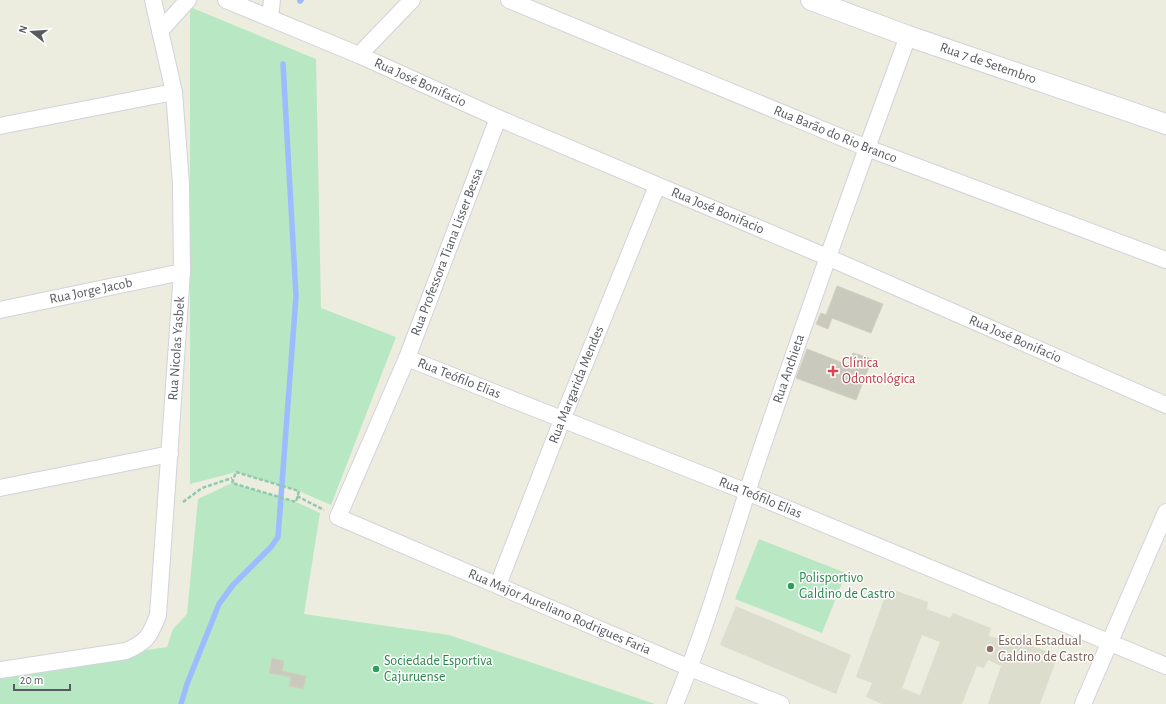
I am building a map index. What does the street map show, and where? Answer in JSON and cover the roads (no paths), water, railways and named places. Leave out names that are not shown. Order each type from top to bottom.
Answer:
[{"type":"street","name":"Rua Nicolas Yasbek","points":[[0,670],[126,651],[142,644],[151,633],[158,615],[182,272],[181,184],[174,92],[153,0]]},
{"type":"street","points":[[160,31],[188,0]]},
{"type":"street","name":"Rua José Bonifacio","points":[[226,0],[359,55],[498,118],[827,257],[1166,405]]},
{"type":"street","points":[[270,17],[272,0]]},
{"type":"street","points":[[359,55],[412,0]]},
{"type":"street","name":"Rua 7 de Setembro","points":[[810,0],[908,36],[1166,124]]},
{"type":"street","name":"Rua Barão do Rio Branco","points":[[516,1],[867,148],[1166,260]]},
{"type":"street","name":"Rua Anchieta","points":[[675,704],[690,668],[747,492],[827,257],[908,36]]},
{"type":"street","points":[[0,126],[174,92]]},
{"type":"street","name":"Rua Professora Tiana Lisser Bessa","points":[[338,517],[407,358],[498,118]]},
{"type":"street","name":"Rua Margarida Mendes","points":[[498,585],[562,420],[657,186]]},
{"type":"street","name":"Rua Jorge Jacob","points":[[0,310],[182,272]]},
{"type":"street","name":"Rua Teófilo Elias","points":[[407,358],[747,492],[1166,666]]},
{"type":"street","points":[[0,488],[170,454]]},
{"type":"street","points":[[1083,704],[1166,512]]},
{"type":"street","name":"Rua Major Aureliano Rodrigues Faria","points":[[338,517],[690,668],[781,704]]},
{"type":"waterway","points":[[181,704],[187,684],[219,604],[233,585],[271,547],[278,537],[296,296],[283,64]]},
{"type":"place","name":"Clínica Odontológica","points":[[833,371]]},
{"type":"place","name":"Polisportivo Galdino de Castro","points":[[791,586]]},
{"type":"place","name":"Escola Estadual Galdino de Castro","points":[[990,649]]},
{"type":"place","name":"Sociedade Esportiva Cajuruense","points":[[376,669]]}]
